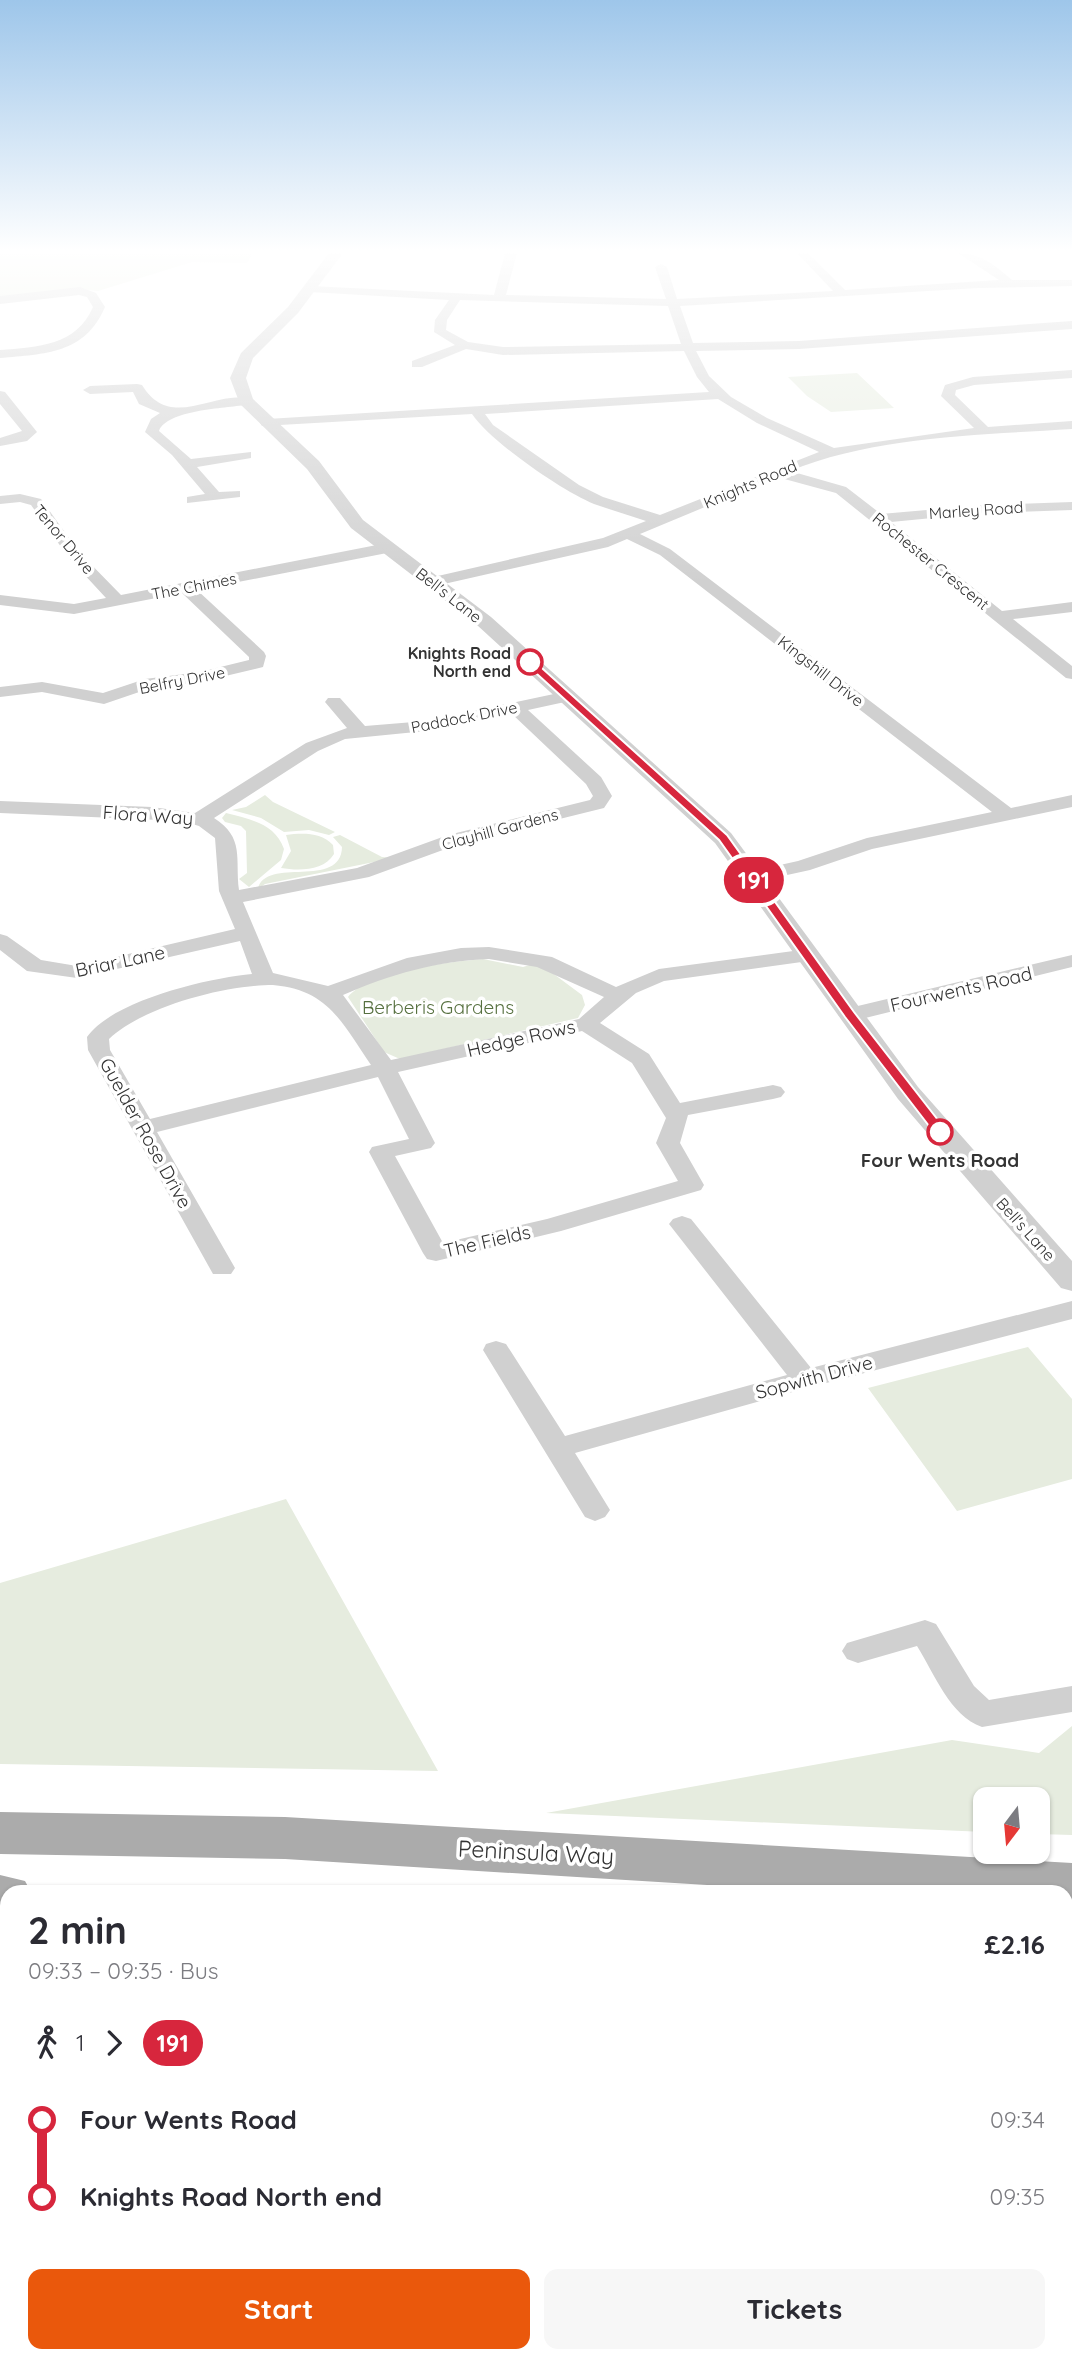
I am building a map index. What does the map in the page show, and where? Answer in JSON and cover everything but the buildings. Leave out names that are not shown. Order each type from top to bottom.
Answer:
[{"type":"main road","name":"Peninsula Way","points":[[0,1833],[285,1838],[1072,1885]]},
{"type":"street","points":[[215,496],[188,464],[152,432],[156,422],[170,413],[246,401],[238,378],[243,363]]},
{"type":"street","points":[[698,363],[704,377],[721,395],[756,416],[832,452]]},
{"type":"street","points":[[985,431],[948,396],[950,388],[973,381],[1072,374]]},
{"type":"street","points":[[90,390],[136,388],[144,401],[170,413]]},
{"type":"street","points":[[0,395],[30,432],[22,438],[0,442]]},
{"type":"street","points":[[267,423],[721,395]]},
{"type":"street","name":"Bell's Lane","points":[[246,401],[313,465],[357,524],[435,581],[568,696],[723,838],[849,1015],[935,1125],[1072,1281]]},
{"type":"street","points":[[476,410],[488,428],[574,488],[598,500],[663,521]]},
{"type":"street","name":"Knights Road","points":[[435,581],[585,549],[630,534],[777,472],[832,452],[894,440],[1072,425]]},
{"type":"street","points":[[188,464],[246,455]]},
{"type":"street","name":"Rochester Crescent","points":[[777,472],[841,490],[1072,674]]},
{"type":"street","points":[[192,499],[235,494]]},
{"type":"street","name":"Tenor Drive","points":[[0,500],[20,498],[36,502],[74,555],[118,601]]},
{"type":"street","name":"Marley Road","points":[[880,519],[973,510],[1072,506]]},
{"type":"street","name":"Kingshill Drive","points":[[630,534],[665,552],[1007,814]]},
{"type":"street","name":"The Chimes","points":[[0,600],[66,610],[387,548]]},
{"type":"street","name":"Belfry Drive","points":[[0,692],[41,687],[104,699],[145,684],[200,677],[257,663],[258,656],[185,587]]},
{"type":"street","points":[[998,616],[1072,607]]},
{"type":"street","name":"Paddock Drive","points":[[201,818],[329,738],[359,730],[426,726],[568,696]]},
{"type":"street","points":[[334,702],[359,730]]},
{"type":"street","name":"Clayhill Gardens","points":[[231,898],[362,873],[455,839],[597,804],[603,796],[594,781],[515,706]]},
{"type":"street","points":[[751,877],[803,866],[858,847],[1072,801]]},
{"type":"street","name":"Flora Way","points":[[0,807],[172,813],[201,818],[222,833],[226,844],[227,878],[231,898],[264,978]]},
{"type":"street","name":"Briar Lane","points":[[0,940],[35,967],[77,972],[247,933]]},
{"type":"street","points":[[143,1128],[385,1068],[338,1001],[329,993],[376,972],[428,959],[470,954],[546,963],[571,977],[618,995]]},
{"type":"street","name":"Hedge Rows","points":[[385,1068],[586,1024],[637,982],[659,975],[808,955]]},
{"type":"street","name":"Fourwents Road","points":[[849,1015],[1072,961]]},
{"type":"street","name":"Guelder Rose Drive","points":[[222,1268],[97,1043],[103,1030],[122,1017],[180,997],[264,978],[297,982],[329,993]]},
{"type":"street","points":[[586,1024],[641,1059],[675,1111],[773,1093]]},
{"type":"street","name":"The Fields","points":[[385,1068],[423,1143],[381,1152],[436,1254],[552,1226],[692,1185],[668,1143],[678,1118],[675,1111]]},
{"type":"street","points":[[682,1224],[805,1379]]},
{"type":"street","name":"Sopwith Drive","points":[[558,1448],[805,1379],[1072,1310]]},
{"type":"street","points":[[496,1350],[595,1510]]},
{"type":"street","points":[[858,1651],[925,1632],[963,1695],[982,1714],[1072,1699]]},
{"type":"green space","points":[[857,373],[894,408],[831,412],[807,396],[788,377]]},
{"type":"green space","points":[[265,795],[273,802],[335,832],[329,835],[309,830],[284,832],[261,818],[232,810],[246,807]]},
{"type":"green space","points":[[226,813],[269,828],[284,849],[281,860],[249,887],[239,879],[247,873],[246,831],[241,826],[225,822],[222,818]]},
{"type":"green space","points":[[305,834],[323,838],[333,845],[334,854],[330,860],[318,867],[281,868],[291,851],[286,835]]},
{"type":"green space","points":[[340,835],[382,857],[394,858],[265,884],[258,889],[264,879],[274,875],[329,867],[338,860],[342,847],[333,837]]},
{"type":"green space","name":"Berberis Gardens","points":[[483,959],[523,967],[533,964],[551,972],[582,995],[585,1005],[578,1018],[400,1059],[384,1052],[348,997],[374,980],[392,974],[432,965]]},
{"type":"green space","points":[[1028,1347],[1072,1399],[1072,1479],[957,1511],[868,1388]]},
{"type":"green space","points":[[286,1499],[438,1771],[0,1764],[0,1583]]},
{"type":"green space","points":[[1072,1726],[1072,1835],[1050,1834],[1050,1787],[973,1787],[973,1831],[546,1813],[952,1740],[1039,1753]]},
{"type":"bus line","name":"191","points":[[530,662],[723,838],[849,1015],[940,1132]]},
{"type":"place","name":"Knights Road North end","points":[[530,662]]},
{"type":"place","name":"Four Wents Road","points":[[940,1132]]}]
